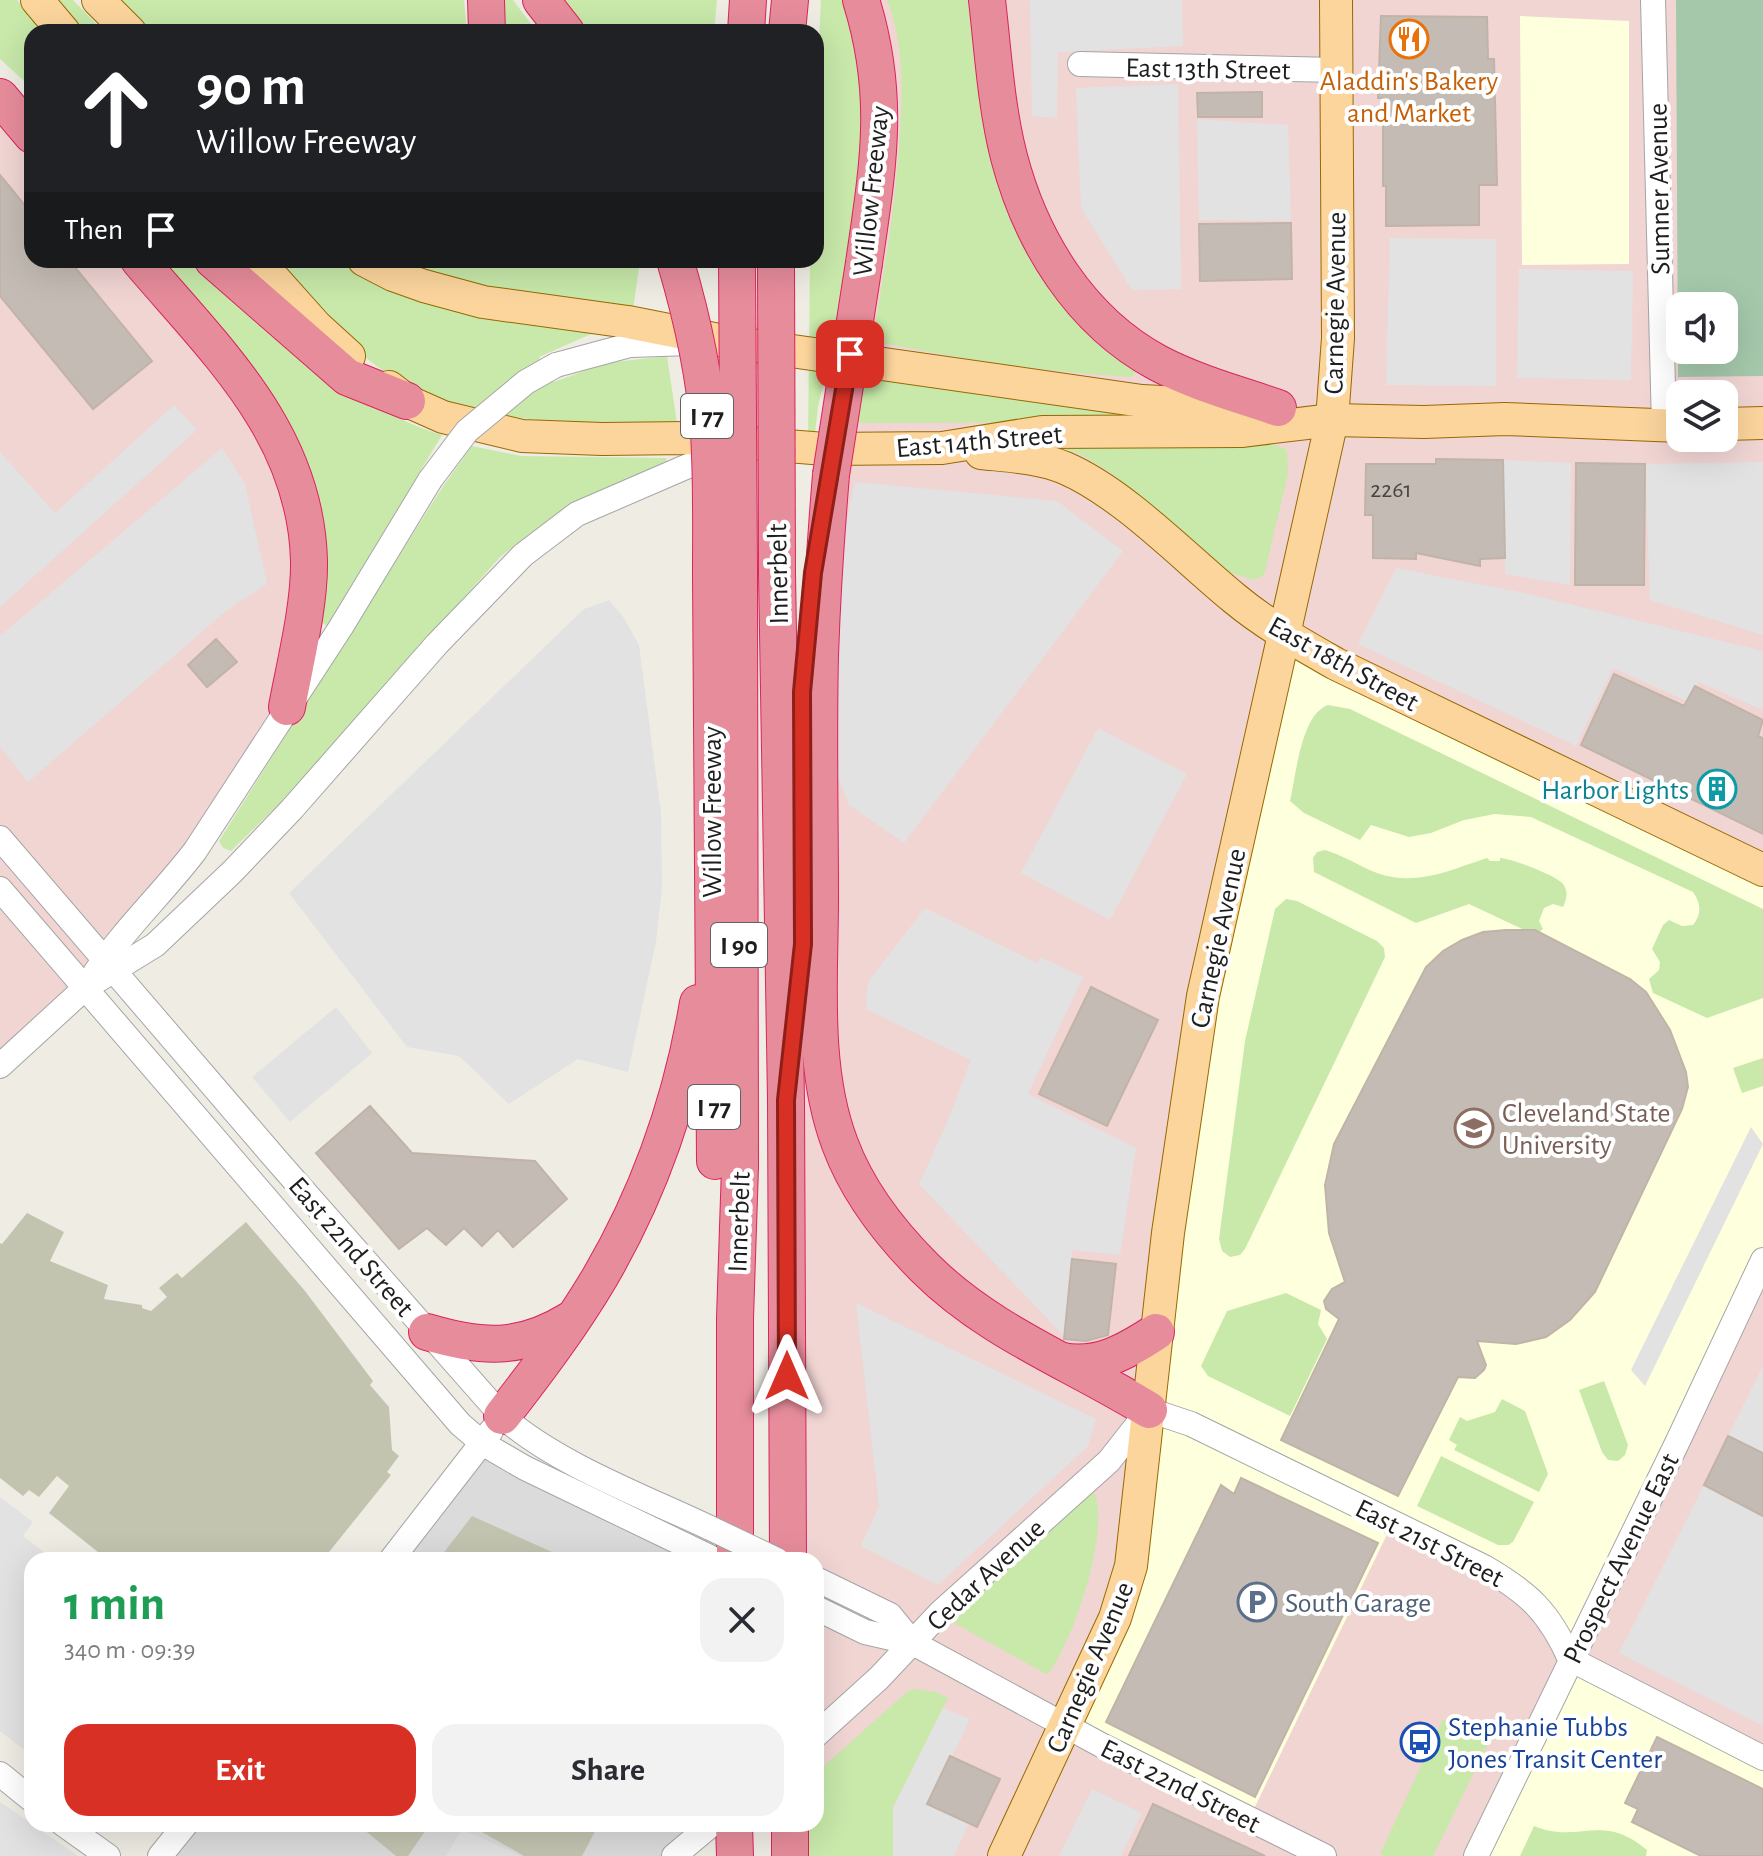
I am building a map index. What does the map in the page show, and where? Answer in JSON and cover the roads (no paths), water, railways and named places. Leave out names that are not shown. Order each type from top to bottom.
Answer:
[{"type":"highway","points":[[486,0],[487,24]]},
{"type":"highway","points":[[541,0],[560,24]]},
{"type":"highway","points":[[788,24],[790,0]]},
{"type":"highway","name":"Willow Freeway","points":[[818,572],[828,462],[864,263],[880,142],[878,67],[861,0]]},
{"type":"highway","points":[[987,0],[1003,124],[1015,176],[1023,201],[1045,245],[1078,298],[1101,323],[1156,362],[1205,384],[1278,408]]},
{"type":"highway","points":[[0,75],[24,95]]},
{"type":"highway","points":[[0,97],[24,126]]},
{"type":"highway","points":[[146,268],[246,386],[275,431],[295,479],[302,506],[309,565],[287,707]]},
{"type":"highway","points":[[222,268],[347,377],[407,401]]},
{"type":"highway","name":"Willow Freeway","points":[[677,268],[694,332],[706,404],[711,477],[725,574],[711,894],[715,1163],[735,1318]]},
{"type":"highway","name":"Innerbelt","points":[[720,1552],[735,1318],[740,1167],[725,574],[737,268]]},
{"type":"highway","name":"Innerbelt","points":[[776,268],[788,1552]]},
{"type":"highway","points":[[786,1100],[803,944],[802,692],[818,572]]},
{"type":"highway","points":[[818,572],[820,1004],[827,1090],[839,1143],[864,1192],[901,1242],[948,1290],[998,1327],[1149,1410]]},
{"type":"highway","points":[[492,1430],[574,1317],[631,1218],[665,1132],[695,1020],[711,894]]},
{"type":"highway","points":[[427,1332],[469,1343],[512,1344],[541,1336],[574,1317]]},
{"type":"highway","points":[[1062,1361],[1089,1363],[1113,1357],[1156,1332]]},
{"type":"highway","points":[[790,1832],[790,1856]]},
{"type":"main road","points":[[37,0],[57,24]]},
{"type":"main road","points":[[98,0],[122,24]]},
{"type":"main road","name":"Carnegie Avenue","points":[[1004,1856],[1124,1594],[1136,1536],[1168,1233],[1203,996],[1332,420],[1338,338],[1336,0]]},
{"type":"main road","name":"East 14th Street","points":[[264,268],[335,344],[407,401],[443,417],[522,436],[687,438],[828,462],[1042,432],[1241,431],[1332,420],[1424,422],[1505,419],[1666,426]]},
{"type":"main road","name":"East 14th Street","points":[[382,268],[414,282],[483,302],[628,322],[729,342],[1142,401],[1278,408],[1332,420]]},
{"type":"main road","points":[[1738,424],[1763,423]]},
{"type":"main road","name":"East 18th Street","points":[[942,448],[1039,460],[1082,477],[1118,500],[1238,601],[1284,633],[1356,675],[1763,870]]},
{"type":"street","name":"Sumner Avenue","points":[[1653,0],[1670,380]]},
{"type":"street","name":"East 13th Street","points":[[1080,64],[1336,70]]},
{"type":"street","points":[[109,966],[133,922],[195,851],[341,627],[430,480],[467,431],[526,382],[556,365],[630,345],[729,342]]},
{"type":"street","points":[[0,1066],[109,966],[155,945],[232,872],[491,588],[523,555],[577,514],[688,466],[735,455],[828,462]]},
{"type":"street","name":"East 22nd Street","points":[[0,838],[427,1332],[492,1430],[525,1468],[705,1552]]},
{"type":"street","name":"East 22nd Street","points":[[0,889],[449,1413],[492,1430],[521,1434],[559,1456],[760,1552]]},
{"type":"street","name":"Prospect Avenue East","points":[[1476,1856],[1763,1260]]},
{"type":"street","name":"East 21st Street","points":[[1149,1410],[1191,1424],[1484,1567],[1521,1590],[1537,1605],[1556,1627],[1570,1659]]},
{"type":"street","name":"Cedar Avenue","points":[[824,1728],[879,1678],[940,1613],[1109,1461],[1149,1410]]},
{"type":"street","points":[[397,1552],[492,1430]]},
{"type":"street","name":"East 22nd Street","points":[[824,1583],[890,1615],[913,1643]]},
{"type":"street","name":"East 22nd Street","points":[[824,1612],[865,1632],[913,1643],[1066,1726],[1324,1856]]},
{"type":"street","points":[[1570,1659],[1763,1758]]},
{"type":"street","points":[[0,1774],[24,1794]]},
{"type":"street","points":[[74,1832],[108,1856]]},
{"type":"street","points":[[160,1856],[180,1832]]},
{"type":"street","points":[[674,1856],[725,1837]]},
{"type":"place","name":"Aladdin's Bakery and Market","points":[[1409,39]]},
{"type":"place","name":"Harbor Lights","points":[[1717,789]]},
{"type":"place","name":"Cleveland State University","points":[[1474,1128]]},
{"type":"place","name":"South Garage","points":[[1257,1602]]},
{"type":"place","name":"Stephanie Tubbs Jones Transit Center","points":[[1420,1742]]}]
